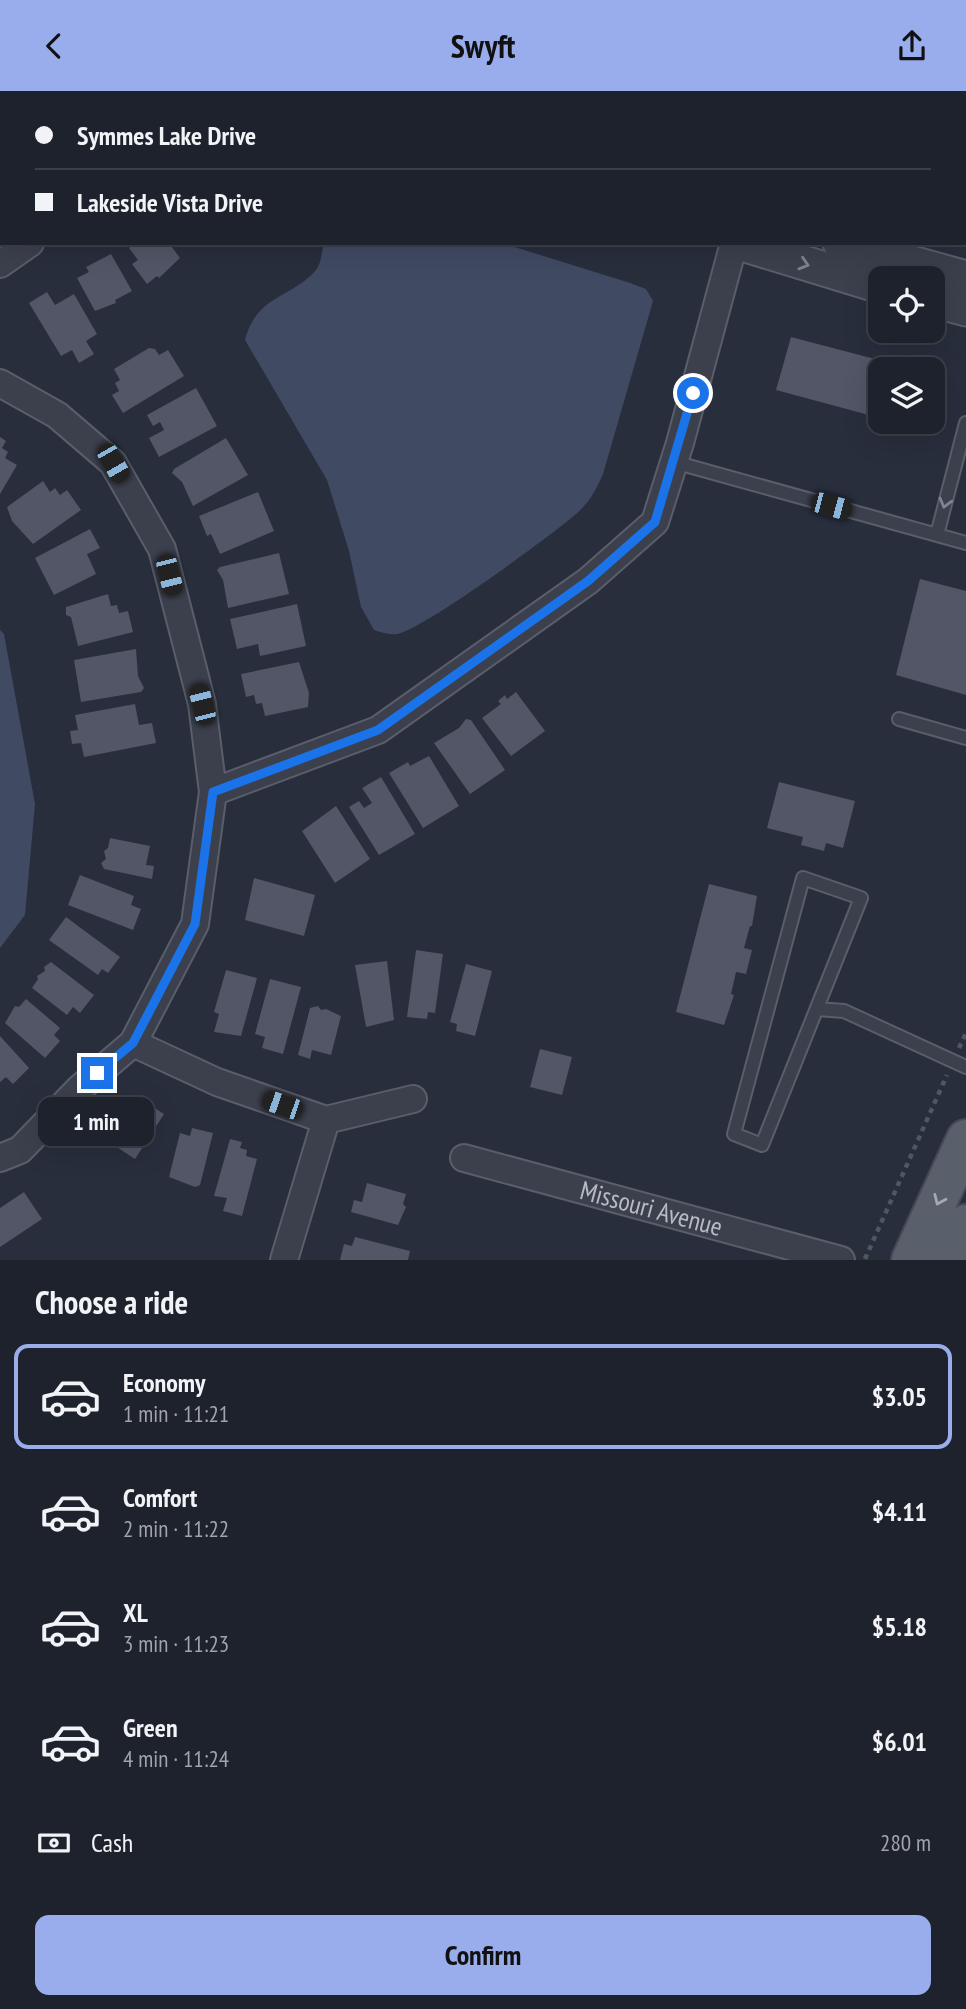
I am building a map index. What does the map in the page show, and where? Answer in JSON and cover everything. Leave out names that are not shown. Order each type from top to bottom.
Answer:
[{"type":"main road","points":[[911,1260],[966,1139]]},
{"type":"main road","points":[[950,1260],[966,1224]]},
{"type":"street","points":[[0,264],[27,245]]},
{"type":"street","points":[[213,792],[378,730],[588,581],[655,522],[733,245]]},
{"type":"street","points":[[746,245],[868,282]]},
{"type":"street","points":[[844,245],[958,303]]},
{"type":"street","points":[[0,383],[57,415],[113,463],[162,549],[202,704],[213,792],[195,924],[133,1043],[79,1089],[20,1150],[0,1158]]},
{"type":"street","points":[[133,1043],[217,1082],[326,1120],[413,1099]]},
{"type":"street","points":[[284,1260],[326,1120]]},
{"type":"street","name":"Missouri Avenue","points":[[464,1158],[841,1260]]},
{"type":"lane","points":[[937,534],[966,423]]},
{"type":"lane","points":[[674,462],[966,543]]},
{"type":"lane","points":[[899,719],[966,738]]},
{"type":"lane","points":[[803,878],[862,898],[817,1009],[762,1145],[734,1134],[803,878]]},
{"type":"lane","points":[[817,1009],[844,1011],[966,1067]]},
{"type":"path","points":[[867,1255],[966,1033]]},
{"type":"water","points":[[324,245],[508,245],[646,289],[653,301],[603,474],[588,501],[581,510],[515,561],[431,617],[396,634],[374,630],[361,607],[349,551],[327,480],[245,340],[250,325],[266,305],[306,279],[316,270]]},
{"type":"water","points":[[0,630],[4,634],[35,804],[25,915],[0,948]]},
{"type":"building","points":[[133,245],[170,245],[180,258],[159,278],[157,276],[147,284],[132,264],[138,260],[129,248]]},
{"type":"building","points":[[111,254],[132,291],[115,300],[116,303],[95,311],[77,278],[89,272],[86,267]]},
{"type":"building","points":[[47,292],[55,305],[74,294],[97,334],[86,341],[94,354],[79,363],[72,350],[61,356],[29,303]]},
{"type":"building","points":[[791,337],[868,357],[868,415],[776,390]]},
{"type":"building","points":[[149,348],[155,349],[159,355],[168,350],[184,376],[123,413],[112,395],[119,391],[115,383],[120,380],[114,369]]},
{"type":"building","points":[[196,388],[217,426],[159,457],[149,438],[164,430],[160,422],[153,426],[147,415]]},
{"type":"building","points":[[0,437],[6,441],[2,448],[8,452],[5,458],[17,465],[0,494]]},
{"type":"building","points":[[226,438],[248,475],[193,506],[182,482],[172,473],[174,469]]},
{"type":"building","points":[[43,481],[50,492],[55,488],[60,495],[67,490],[81,510],[33,544],[12,521],[7,507]]},
{"type":"building","points":[[258,492],[274,531],[220,554],[211,534],[207,536],[199,516]]},
{"type":"building","points":[[90,529],[100,548],[87,554],[96,574],[54,595],[35,558]]},
{"type":"building","points":[[279,553],[289,594],[228,608],[223,580],[217,570]]},
{"type":"building","points":[[920,579],[966,591],[966,695],[896,675]]},
{"type":"building","points":[[108,594],[111,606],[117,605],[119,613],[128,611],[133,632],[78,646],[71,617],[66,615],[66,607]]},
{"type":"building","points":[[297,604],[306,646],[260,656],[258,644],[237,649],[230,619]]},
{"type":"building","points":[[136,649],[138,676],[144,688],[141,692],[81,702],[74,660]]},
{"type":"building","points":[[299,662],[309,693],[308,707],[265,716],[262,703],[256,704],[254,695],[246,697],[241,674]]},
{"type":"building","points":[[516,692],[545,731],[511,756],[482,718],[501,704],[498,701],[505,695],[507,699]]},
{"type":"building","points":[[135,704],[139,725],[152,723],[156,743],[84,757],[81,743],[72,744],[70,731],[78,730],[75,715]]},
{"type":"building","points":[[466,719],[471,720],[505,770],[470,794],[434,743],[459,728]]},
{"type":"building","points":[[429,756],[459,806],[423,828],[389,773],[408,762],[410,766]]},
{"type":"building","points":[[381,777],[415,834],[379,855],[349,807],[359,801],[364,808],[372,803],[362,788]]},
{"type":"building","points":[[779,782],[855,801],[843,848],[826,843],[824,851],[801,845],[803,837],[767,828]]},
{"type":"building","points":[[336,806],[370,859],[335,883],[302,831]]},
{"type":"building","points":[[110,838],[150,846],[146,865],[154,866],[152,879],[104,869],[101,863],[106,859],[104,851],[108,848]]},
{"type":"building","points":[[80,875],[134,896],[131,905],[141,909],[133,930],[68,905]]},
{"type":"building","points":[[254,878],[315,895],[304,936],[245,920]]},
{"type":"building","points":[[709,884],[757,896],[752,926],[744,948],[752,950],[746,974],[736,972],[731,994],[734,995],[724,1025],[676,1012]]},
{"type":"building","points":[[66,917],[120,957],[108,973],[102,969],[98,975],[49,940]]},
{"type":"building","points":[[416,950],[443,954],[435,1013],[428,1012],[427,1019],[407,1017]]},
{"type":"building","points":[[387,961],[394,1020],[366,1027],[355,965]]},
{"type":"building","points":[[51,962],[94,995],[80,1013],[73,1007],[67,1015],[32,988],[37,976],[45,971],[44,967]]},
{"type":"building","points":[[466,964],[492,971],[475,1036],[456,1031],[457,1024],[450,1022]]},
{"type":"building","points":[[226,970],[257,978],[241,1036],[214,1032],[219,1014],[214,1012]]},
{"type":"building","points":[[270,979],[301,987],[283,1054],[262,1048],[265,1037],[255,1034]]},
{"type":"building","points":[[26,999],[60,1028],[54,1035],[60,1041],[45,1058],[5,1023],[15,1006],[19,1007]]},
{"type":"building","points":[[318,1006],[321,1010],[326,1009],[341,1016],[331,1055],[312,1050],[310,1059],[298,1055],[310,1008]]},
{"type":"building","points":[[0,1036],[29,1068],[13,1084],[6,1077],[0,1082]]},
{"type":"building","points":[[540,1049],[572,1057],[562,1095],[530,1087]]},
{"type":"building","points":[[145,1102],[164,1114],[135,1159],[109,1142],[133,1104],[141,1110]]},
{"type":"building","points":[[192,1128],[213,1133],[200,1185],[195,1187],[169,1177],[180,1133],[190,1136]]},
{"type":"building","points":[[230,1139],[242,1142],[240,1148],[247,1150],[246,1156],[257,1159],[242,1216],[223,1211],[227,1198],[214,1196]]},
{"type":"building","points":[[367,1183],[406,1194],[403,1204],[406,1207],[398,1225],[351,1212],[354,1200],[362,1202]]},
{"type":"building","points":[[24,1192],[42,1219],[0,1247],[0,1208]]},
{"type":"building","points":[[355,1237],[410,1251],[408,1260],[340,1260],[344,1244],[352,1246]]},
{"type":"route","points":[[97,1073],[133,1043],[195,924],[213,792],[378,730],[588,581],[655,522],[693,393]]}]
